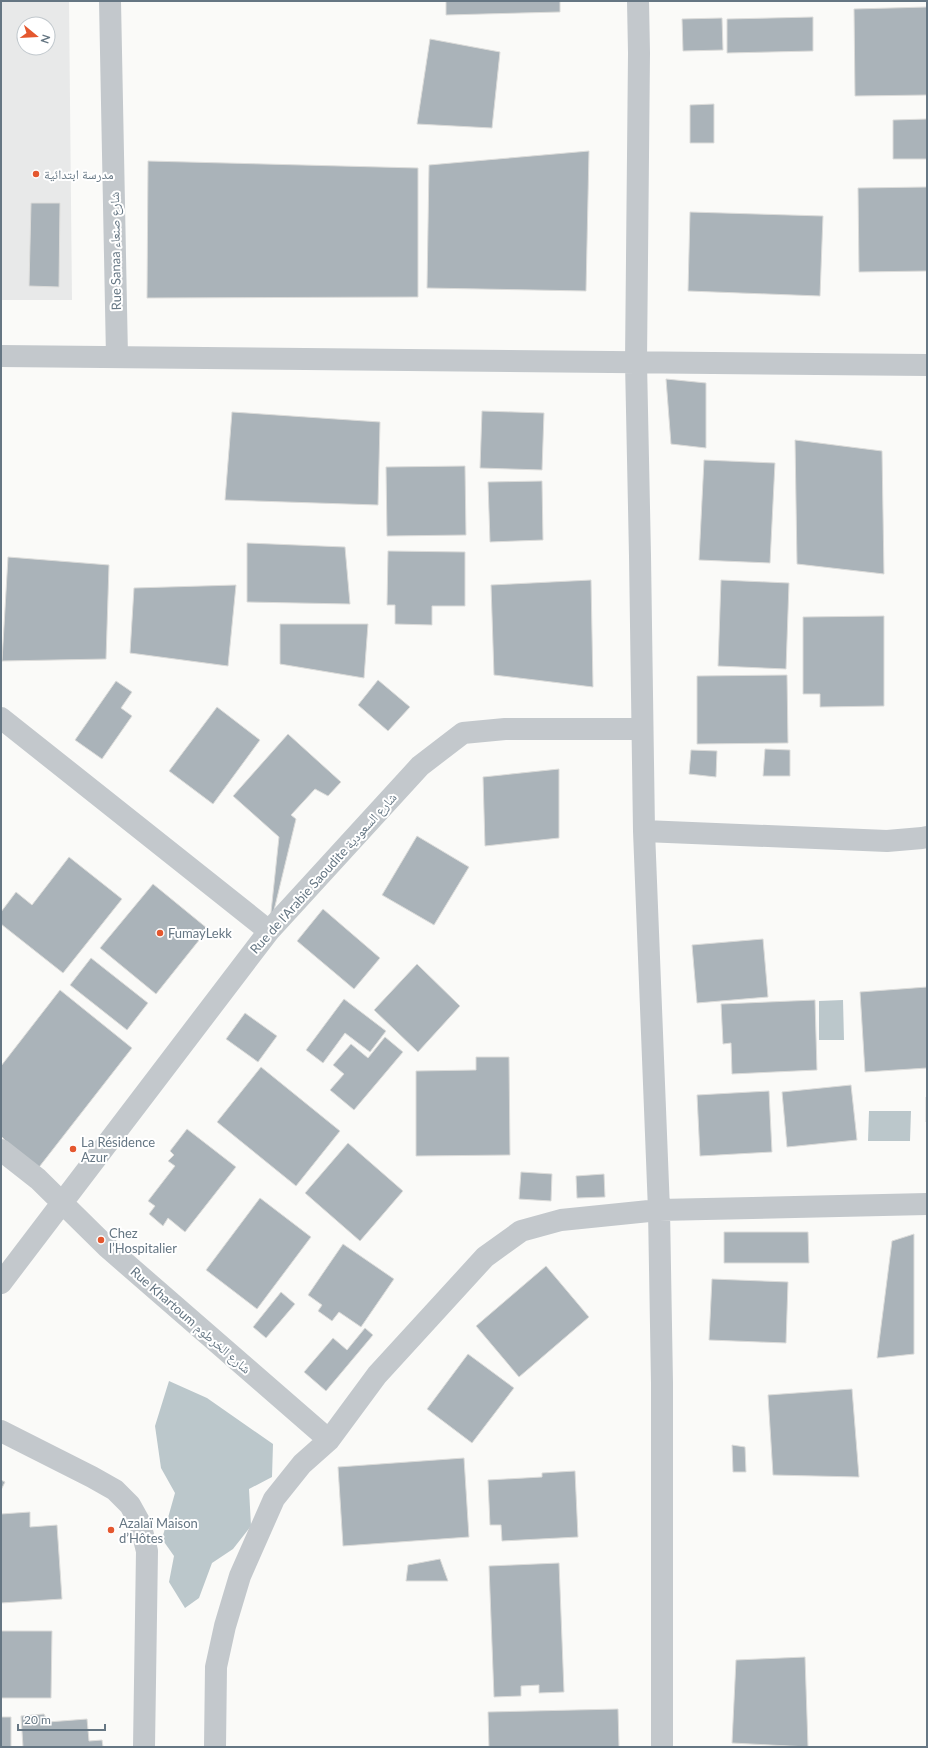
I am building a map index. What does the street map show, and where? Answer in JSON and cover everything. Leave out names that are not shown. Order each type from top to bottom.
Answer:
[{"type":"street","name":"Rue Sanaa شارع صنعاء","points":[[110,1],[118,357]]},
{"type":"street","points":[[638,1],[639,53],[636,362],[644,832],[659,1210],[662,1398],[662,1747]]},
{"type":"street","points":[[1,356],[927,365]]},
{"type":"street","points":[[1,718],[269,931]]},
{"type":"street","name":"Rue de l'Arabie Saoudite شارع السعودية","points":[[1,1283],[269,931],[420,766],[463,733],[505,729],[642,728]]},
{"type":"street","points":[[644,832],[887,841],[927,837]]},
{"type":"street","name":"Rue Khartoum شارع الخرطوم","points":[[1,1150],[38,1180],[107,1247],[328,1440]]},
{"type":"street","points":[[215,1747],[216,1667],[225,1626],[240,1576],[274,1499],[302,1464],[328,1440],[376,1375],[485,1257],[521,1231],[560,1220],[659,1210],[927,1204]]},
{"type":"street","points":[[1,1430],[115,1490],[130,1505],[140,1523],[147,1551],[144,1747]]},
{"type":"shaded area","name":"مدرسة ابتدائية","points":[[1,1],[69,1],[72,300],[1,300]]},
{"type":"shaded area","points":[[843,1000],[844,1040],[819,1040],[819,1001]]},
{"type":"shaded area","points":[[869,1111],[911,1111],[910,1141],[868,1141]]},
{"type":"shaded area","points":[[169,1381],[207,1398],[273,1444],[272,1477],[249,1489],[251,1526],[233,1549],[212,1563],[199,1598],[185,1608],[169,1582],[174,1556],[162,1539],[175,1493],[161,1468],[155,1426]]},
{"type":"building","points":[[446,1],[560,1],[560,12],[446,15]]},
{"type":"building","points":[[927,7],[927,95],[855,96],[854,9]]},
{"type":"building","points":[[813,17],[813,51],[727,53],[727,19]]},
{"type":"building","points":[[722,18],[723,50],[683,51],[682,19]]},
{"type":"building","points":[[430,39],[500,52],[492,128],[417,124]]},
{"type":"building","points":[[714,104],[714,143],[690,143],[690,105]]},
{"type":"building","points":[[927,119],[927,159],[893,159],[893,120]]},
{"type":"building","points":[[589,151],[586,291],[427,288],[429,165]]},
{"type":"building","points":[[148,161],[418,168],[418,297],[147,298]]},
{"type":"building","points":[[927,187],[927,271],[859,272],[858,188]]},
{"type":"building","points":[[31,203],[60,203],[59,287],[29,286]]},
{"type":"building","points":[[690,212],[823,216],[820,296],[688,291]]},
{"type":"building","points":[[666,379],[706,383],[706,448],[671,444]]},
{"type":"building","points":[[482,411],[544,413],[542,470],[480,468]]},
{"type":"building","points":[[232,412],[380,422],[378,505],[225,500]]},
{"type":"building","points":[[795,440],[882,451],[884,574],[797,564]]},
{"type":"building","points":[[704,460],[775,463],[770,563],[699,560]]},
{"type":"building","points":[[465,466],[466,535],[387,536],[386,467]]},
{"type":"building","points":[[542,481],[543,540],[490,542],[488,482]]},
{"type":"building","points":[[247,543],[345,547],[350,604],[247,602]]},
{"type":"building","points":[[388,551],[465,552],[465,606],[432,606],[432,625],[395,624],[395,605],[387,605]]},
{"type":"building","points":[[8,557],[109,565],[106,659],[2,661]]},
{"type":"building","points":[[591,580],[593,687],[494,675],[491,585]]},
{"type":"building","points":[[721,580],[789,583],[786,669],[718,666]]},
{"type":"building","points":[[236,585],[228,666],[130,653],[134,588]]},
{"type":"building","points":[[884,616],[884,706],[820,707],[820,694],[803,694],[803,617]]},
{"type":"building","points":[[280,624],[368,624],[364,678],[280,664]]},
{"type":"building","points":[[787,675],[788,743],[697,744],[697,676]]},
{"type":"building","points":[[378,680],[410,707],[388,731],[358,705]]},
{"type":"building","points":[[116,681],[132,692],[121,708],[132,716],[102,759],[75,740]]},
{"type":"building","points":[[217,707],[260,740],[213,804],[169,771]]},
{"type":"building","points":[[288,734],[341,782],[328,796],[315,789],[291,815],[296,819],[269,931],[279,837],[233,796]]},
{"type":"building","points":[[765,749],[790,750],[790,776],[763,776]]},
{"type":"building","points":[[691,750],[717,751],[716,777],[689,774]]},
{"type":"building","points":[[559,769],[559,838],[485,846],[483,777]]},
{"type":"building","points":[[417,836],[469,867],[434,925],[382,895]]},
{"type":"building","points":[[69,857],[122,899],[63,973],[1,924],[1,912],[16,892],[32,905]]},
{"type":"building","points":[[153,884],[208,929],[156,994],[100,948]]},
{"type":"building","points":[[323,909],[380,958],[354,989],[297,941]]},
{"type":"building","points":[[763,939],[768,997],[697,1003],[692,945]]},
{"type":"building","points":[[91,958],[148,1003],[127,1030],[70,985]]},
{"type":"building","points":[[417,964],[460,1006],[418,1052],[374,1010]]},
{"type":"building","points":[[927,987],[927,1068],[865,1072],[860,992]]},
{"type":"building","points":[[60,990],[132,1048],[36,1171],[1,1136],[1,1066]]},
{"type":"building","points":[[344,999],[386,1031],[370,1052],[345,1033],[323,1063],[306,1050]]},
{"type":"building","points":[[815,1000],[817,1070],[732,1074],[731,1043],[723,1044],[721,1004]]},
{"type":"building","points":[[245,1013],[277,1036],[258,1062],[226,1039]]},
{"type":"building","points":[[385,1037],[403,1052],[354,1110],[330,1090],[344,1074],[333,1065],[351,1044],[368,1058]]},
{"type":"building","points":[[476,1057],[509,1057],[510,1155],[416,1156],[416,1071],[476,1070]]},
{"type":"building","points":[[261,1067],[340,1131],[296,1186],[217,1122]]},
{"type":"building","points":[[851,1085],[857,1140],[787,1147],[782,1092]]},
{"type":"building","points":[[769,1091],[772,1152],[700,1156],[697,1095]]},
{"type":"building","points":[[927,1097],[927,1122],[926,1122]]},
{"type":"building","points":[[187,1129],[236,1167],[185,1232],[168,1218],[163,1226],[149,1214],[155,1206],[148,1201],[175,1166],[168,1161],[174,1155],[170,1151]]},
{"type":"building","points":[[348,1143],[403,1191],[360,1241],[305,1193]]},
{"type":"building","points":[[521,1172],[552,1174],[551,1201],[519,1199]]},
{"type":"building","points":[[604,1174],[605,1197],[577,1198],[576,1176]]},
{"type":"building","points":[[260,1198],[311,1237],[257,1309],[206,1270]]},
{"type":"building","points":[[724,1232],[808,1232],[809,1263],[724,1263]]},
{"type":"building","points":[[914,1234],[914,1354],[877,1358],[892,1241]]},
{"type":"building","points":[[343,1244],[394,1279],[361,1327],[339,1312],[332,1321],[318,1311],[322,1305],[308,1295]]},
{"type":"building","points":[[546,1266],[589,1317],[519,1377],[476,1326]]},
{"type":"building","points":[[712,1279],[788,1282],[786,1343],[709,1340]]},
{"type":"building","points":[[281,1292],[295,1304],[266,1338],[253,1327]]},
{"type":"building","points":[[365,1328],[373,1335],[326,1391],[304,1372],[333,1338],[347,1350]]},
{"type":"building","points":[[468,1354],[514,1388],[472,1443],[427,1409]]},
{"type":"building","points":[[852,1389],[859,1477],[773,1475],[768,1395]]},
{"type":"building","points":[[732,1445],[745,1447],[746,1472],[733,1472]]},
{"type":"building","points":[[464,1458],[469,1537],[343,1546],[338,1467]]},
{"type":"building","points":[[575,1471],[578,1537],[502,1541],[501,1525],[490,1525],[488,1480],[542,1477],[542,1473]]},
{"type":"building","points":[[1,1480],[5,1482],[1,1490]]},
{"type":"building","points":[[30,1512],[30,1527],[57,1525],[62,1599],[1,1603],[1,1514]]},
{"type":"building","points":[[440,1559],[448,1581],[406,1581],[408,1565]]},
{"type":"building","points":[[559,1563],[564,1692],[539,1693],[539,1685],[521,1686],[521,1696],[494,1697],[489,1566]]},
{"type":"building","points":[[1,1631],[52,1631],[51,1698],[1,1698]]},
{"type":"building","points":[[805,1657],[808,1747],[732,1743],[736,1660]]},
{"type":"building","points":[[618,1709],[619,1747],[489,1747],[488,1712]]},
{"type":"building","points":[[44,1714],[48,1722],[87,1719],[89,1741],[102,1740],[103,1747],[23,1747],[21,1716]]},
{"type":"building","points":[[1,1717],[11,1717],[11,1747],[1,1747]]},
{"type":"place","name":"مدرسة ابتدائية","points":[[36,174]]},
{"type":"place","name":"FumayLekk","points":[[160,933]]},
{"type":"place","name":"La Résidence Azur","points":[[73,1149]]},
{"type":"place","name":"Chez l’Hospitalier","points":[[101,1240]]},
{"type":"place","name":"Azalaï Maison d’Hôtes","points":[[111,1530]]}]
